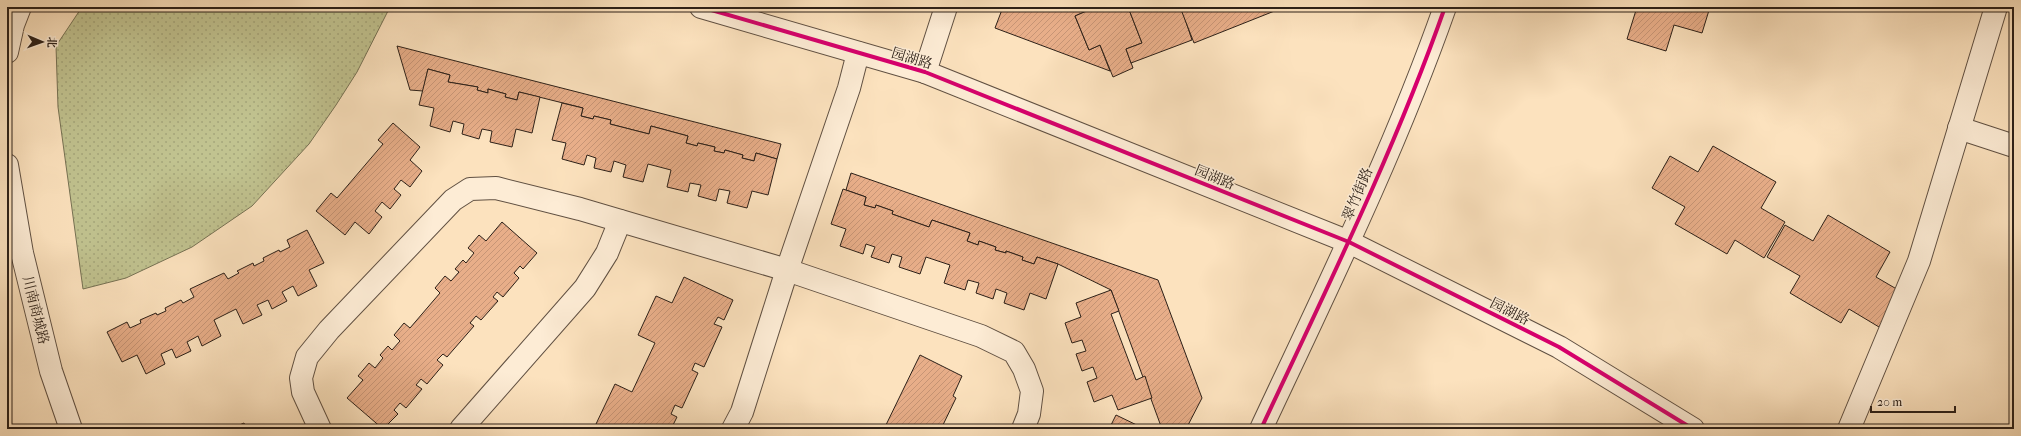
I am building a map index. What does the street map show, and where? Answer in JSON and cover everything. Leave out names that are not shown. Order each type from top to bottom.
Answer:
[{"type":"street","points":[[7,52],[13,25],[20,7]]},
{"type":"street","name":"园湖路","points":[[701,7],[925,72],[1349,242],[1559,347],[1693,429]]},
{"type":"street","points":[[925,72],[946,7]]},
{"type":"street","name":"翠竹街路","points":[[1261,429],[1349,242],[1424,65],[1444,7]]},
{"type":"street","points":[[1849,429],[1918,261],[1996,7]]},
{"type":"street","points":[[733,429],[742,412],[787,270],[849,88],[858,53]]},
{"type":"street","points":[[1959,128],[2014,146]]},
{"type":"street","name":"川南商城路","points":[[7,165],[22,253],[51,371],[71,429]]},
{"type":"street","points":[[320,429],[303,392],[301,378],[307,357],[329,330],[453,200],[470,189],[496,188],[620,221],[787,270],[981,336],[1014,352],[1024,369],[1032,391],[1029,414],[1023,429]]},
{"type":"street","points":[[462,429],[585,288],[607,253],[620,221]]},
{"type":"green space","points":[[82,7],[390,7],[357,72],[309,144],[252,206],[192,247],[126,278],[83,289],[58,107],[56,46]]},
{"type":"building","points":[[1003,7],[1096,7],[1075,16],[1089,50],[1100,45],[1110,71],[995,28]]},
{"type":"building","points":[[1096,7],[1128,7],[1142,43],[1126,49],[1133,68],[1113,77],[1100,45],[1089,50],[1075,16]]},
{"type":"building","points":[[1128,7],[1181,7],[1192,40],[1131,63],[1126,49],[1142,43]]},
{"type":"building","points":[[1180,7],[1281,7],[1282,8],[1194,43]]},
{"type":"building","points":[[1637,7],[1710,7],[1702,33],[1674,25],[1666,51],[1627,39]]},
{"type":"building","points":[[397,46],[781,144],[777,159],[756,153],[754,161],[742,158],[743,155],[725,150],[724,153],[714,151],[715,147],[698,143],[697,146],[686,143],[688,136],[651,126],[649,134],[610,124],[611,120],[594,116],[593,119],[581,116],[583,108],[519,92],[517,100],[505,97],[506,94],[488,89],[488,93],[477,90],[478,87],[448,82],[450,75],[428,69],[423,91],[410,90]]},
{"type":"building","points":[[428,69],[450,75],[448,82],[478,87],[477,90],[488,93],[488,89],[506,94],[505,97],[517,100],[519,92],[540,97],[532,133],[516,129],[512,147],[490,142],[492,131],[482,129],[479,139],[462,134],[464,124],[453,121],[450,132],[430,126],[434,108],[419,105]]},
{"type":"building","points":[[562,103],[583,108],[581,116],[593,119],[594,116],[611,120],[610,124],[649,134],[651,126],[688,136],[686,143],[697,146],[698,143],[715,147],[714,151],[724,153],[725,150],[743,155],[742,158],[754,161],[756,153],[777,159],[768,195],[752,191],[747,208],[727,203],[730,191],[719,189],[716,201],[698,196],[701,185],[690,183],[688,192],[667,187],[671,170],[648,164],[643,182],[623,177],[626,165],[614,161],[611,172],[594,168],[596,158],[587,155],[584,165],[562,159],[566,143],[552,140]]},
{"type":"building","points":[[393,123],[420,147],[410,160],[422,171],[410,187],[401,180],[394,189],[401,195],[390,209],[382,202],[375,211],[382,217],[369,234],[355,222],[345,235],[316,211],[331,193],[337,198],[383,144],[378,140]]},
{"type":"building","points":[[1713,146],[1776,182],[1761,208],[1785,222],[1764,258],[1735,240],[1727,254],[1675,224],[1685,207],[1652,188],[1670,156],[1698,172]]},
{"type":"building","points":[[851,173],[1158,280],[1202,398],[1186,429],[1162,429],[1111,290],[1058,264],[1037,257],[1034,264],[1022,260],[1023,257],[1006,251],[1006,253],[995,250],[996,247],[979,241],[978,245],[967,241],[970,233],[932,220],[929,227],[892,214],[893,211],[876,205],[875,208],[864,205],[866,197],[846,190]]},
{"type":"building","points":[[843,189],[866,197],[864,205],[875,208],[876,205],[893,211],[892,214],[929,227],[932,220],[970,233],[967,241],[978,245],[979,241],[996,247],[995,250],[1006,253],[1006,251],[1023,257],[1022,260],[1034,264],[1037,257],[1058,264],[1046,299],[1030,293],[1024,310],[1004,303],[1007,293],[996,289],[993,299],[976,293],[979,283],[968,280],[965,290],[944,283],[950,265],[926,257],[920,274],[899,267],[902,257],[892,254],[889,263],[871,257],[875,247],[866,244],[863,254],[840,246],[846,229],[831,224]]},
{"type":"building","points":[[1828,215],[1890,252],[1876,277],[1900,291],[1879,327],[1849,309],[1841,323],[1790,293],[1800,276],[1767,257],[1785,225],[1813,241]]},
{"type":"building","points":[[502,222],[537,253],[523,269],[520,266],[514,273],[519,278],[503,297],[497,292],[493,297],[498,301],[481,320],[476,316],[470,323],[474,326],[447,357],[443,354],[437,360],[443,365],[427,384],[421,379],[416,385],[422,389],[406,408],[400,403],[394,410],[398,414],[383,429],[347,398],[363,380],[358,376],[369,363],[375,368],[383,358],[380,355],[388,346],[392,350],[400,341],[394,335],[404,323],[410,328],[440,293],[435,288],[445,276],[451,281],[459,272],[455,269],[463,260],[466,263],[474,253],[468,248],[479,235],[486,241]]},
{"type":"building","points":[[307,230],[324,263],[309,270],[317,286],[298,296],[293,286],[282,292],[287,301],[272,309],[268,300],[257,305],[262,315],[243,324],[236,309],[214,320],[221,336],[202,346],[198,336],[187,342],[191,351],[176,358],[172,349],[161,354],[165,364],[146,374],[137,355],[122,362],[107,332],[127,322],[130,328],[141,323],[140,320],[156,313],[157,315],[166,311],[165,308],[181,300],[183,303],[194,297],[190,289],[224,273],[228,279],[239,273],[237,271],[253,263],[254,266],[264,261],[263,258],[279,250],[280,252],[290,247],[287,240]]},
{"type":"building","points":[[684,277],[733,300],[724,320],[718,317],[714,324],[722,327],[704,367],[695,363],[692,370],[698,373],[682,408],[675,405],[671,414],[677,417],[671,429],[606,429],[596,424],[615,384],[632,392],[655,343],[638,335],[656,296],[672,303]]},
{"type":"building","points":[[1111,290],[1119,311],[1111,314],[1136,380],[1145,376],[1152,398],[1118,410],[1112,395],[1094,402],[1087,382],[1097,378],[1093,367],[1082,371],[1076,354],[1086,351],[1082,340],[1072,343],[1065,323],[1081,317],[1076,303]]},
{"type":"building","points":[[920,355],[962,376],[953,396],[956,398],[941,429],[884,429]]},
{"type":"building","points":[[1116,415],[1145,429],[1109,429]]},
{"type":"building","points":[[244,423],[247,429],[230,429]]},
{"type":"cycle path","points":[[701,7],[925,72],[1349,242],[1559,347],[1693,429]]},
{"type":"cycle path","points":[[1261,429],[1382,168],[1445,7]]}]
